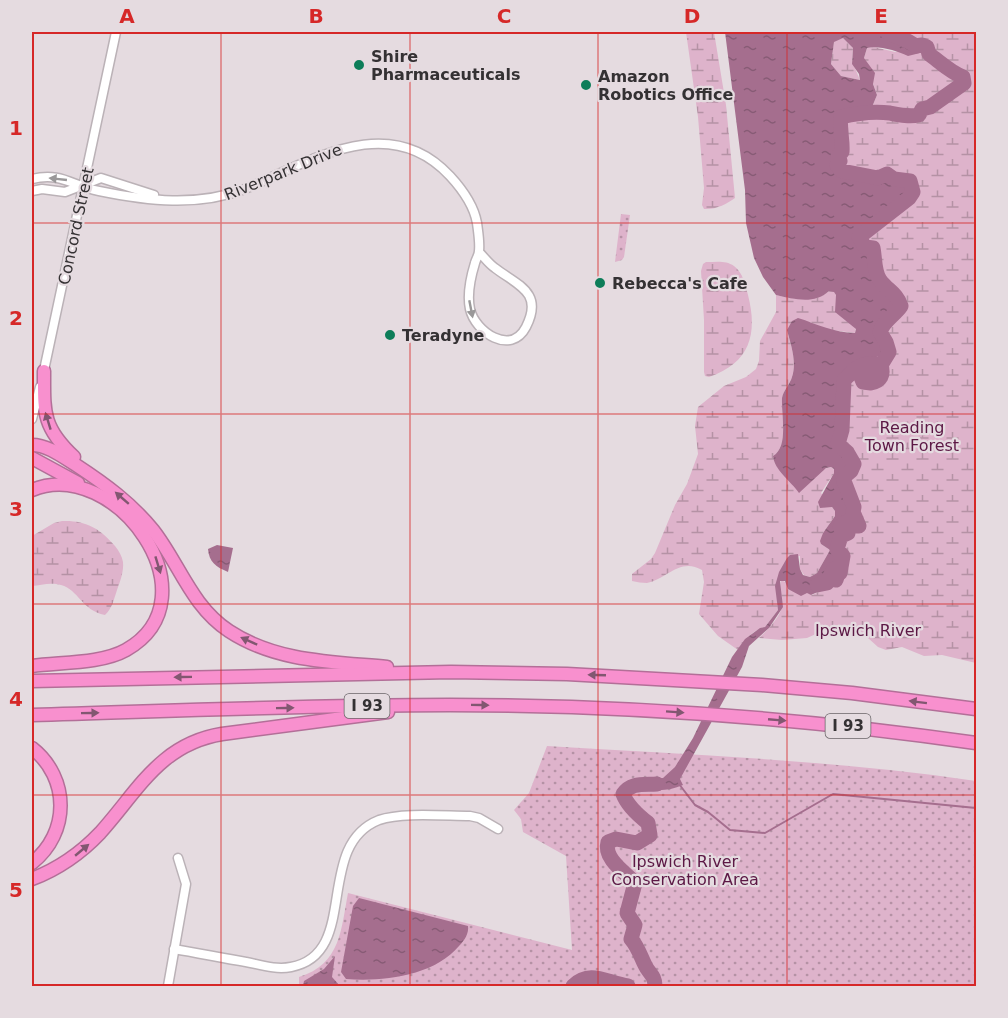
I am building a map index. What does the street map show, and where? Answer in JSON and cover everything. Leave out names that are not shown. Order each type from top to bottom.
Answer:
[{"type":"highway","points":[[44,371],[45,408],[50,429],[63,447],[130,505],[154,531],[191,592],[203,608],[220,624],[240,638],[272,651],[301,658],[451,672]]},
{"type":"highway","points":[[32,445],[50,449],[99,480]]},
{"type":"highway","points":[[32,458],[94,493],[123,513],[151,547],[158,563],[162,583],[158,611],[147,633],[125,651],[96,659],[32,666]]},
{"type":"highway","points":[[32,490],[57,484],[73,486],[94,493]]},
{"type":"highway","name":"I 93","points":[[32,681],[451,672],[630,676],[852,693],[976,709]]},
{"type":"highway","points":[[32,879],[57,868],[88,844],[155,767],[172,753],[193,742],[214,735],[450,705]]},
{"type":"highway","name":"I 93","points":[[32,715],[450,705],[581,708],[819,723],[976,743]]},
{"type":"highway","points":[[32,748],[42,756],[53,772],[60,790],[61,805],[59,824],[52,841],[32,863]]},
{"type":"street","name":"Concord Street","points":[[32,419],[116,32]]},
{"type":"street","name":"Riverpark Drive","points":[[84,186],[98,191],[191,202],[228,196],[346,147],[375,143],[393,144],[414,151],[435,162],[462,190],[472,207],[477,222],[479,252],[474,265],[469,299],[473,317],[482,331],[492,337],[506,341],[516,339],[527,325],[530,315],[529,295],[519,283],[494,267],[479,252]]},
{"type":"street","points":[[32,180],[44,177],[68,180],[84,186]]},
{"type":"street","name":"Riverpark Drive","points":[[84,186],[97,178],[107,178],[168,200]]},
{"type":"street","points":[[32,191],[42,189],[65,192],[84,186]]},
{"type":"street","points":[[174,949],[278,968],[297,966],[314,957],[326,942],[331,928],[345,855],[352,842],[367,827],[380,820],[395,817],[470,816],[498,829]]},
{"type":"street","points":[[168,987],[186,884],[178,858]]},
{"type":"green space","points":[[686,32],[714,32],[726,105],[735,198],[712,209],[704,209],[702,205],[704,188],[698,117]]},
{"type":"green space","name":"Reading Town Forest","points":[[887,32],[976,32],[976,663],[942,655],[924,656],[902,647],[886,650],[878,647],[858,629],[843,631],[827,629],[807,638],[782,640],[759,638],[773,623],[781,609],[781,580],[812,595],[824,589],[829,578],[835,580],[831,574],[843,560],[837,549],[841,536],[848,531],[843,531],[840,527],[846,522],[859,526],[844,481],[848,474],[838,444],[843,418],[844,380],[861,365],[881,355],[886,342],[880,332],[882,326],[896,313],[892,291],[881,281],[859,239],[860,234],[870,229],[913,192],[910,181],[894,179],[887,174],[878,178],[842,171],[837,165],[838,156],[842,152],[841,117],[872,107],[877,95],[864,58],[867,48],[874,47],[895,52],[921,49],[902,37],[895,37]]},
{"type":"green space","points":[[843,38],[853,48],[852,61],[860,80],[841,76],[831,64],[834,41]]},
{"type":"green space","points":[[621,214],[630,215],[624,257],[615,262]]},
{"type":"green space","points":[[706,262],[728,263],[740,272],[748,295],[752,322],[748,345],[742,355],[734,364],[709,377],[705,376],[704,372],[701,271]]},
{"type":"green space","points":[[834,291],[836,295],[836,312],[856,328],[855,333],[823,329],[810,322],[787,330],[794,365],[791,380],[782,398],[783,438],[778,452],[773,456],[778,467],[792,483],[826,468],[834,469],[834,473],[821,493],[835,511],[835,516],[823,533],[821,544],[830,550],[817,573],[810,577],[804,575],[800,569],[800,556],[787,558],[776,584],[778,610],[765,627],[749,636],[738,650],[718,636],[699,614],[704,582],[702,570],[687,566],[680,567],[647,583],[632,581],[632,574],[655,553],[675,505],[687,484],[698,454],[695,426],[698,407],[724,386],[746,377],[756,369],[759,361],[760,341],[776,312],[776,295],[811,299]]},
{"type":"green space","points":[[62,521],[92,526],[109,540],[121,556],[122,576],[112,604],[105,615],[85,605],[72,591],[61,585],[32,586],[32,536]]},
{"type":"green space","name":"Ipswich River Conservation Area","points":[[547,746],[816,763],[976,781],[976,986],[290,986],[299,985],[299,977],[313,971],[331,954],[337,944],[348,893],[572,950],[566,856],[523,832],[521,819],[514,810],[529,793]]},
{"type":"water","points":[[725,32],[887,32],[895,37],[902,37],[921,49],[920,53],[908,56],[888,49],[867,48],[864,58],[875,73],[873,84],[877,95],[872,107],[841,117],[842,152],[838,156],[840,161],[838,165],[842,171],[878,178],[887,174],[894,179],[910,181],[913,192],[909,198],[870,229],[860,234],[859,239],[865,247],[873,248],[878,277],[897,298],[901,306],[885,322],[881,330],[887,347],[885,353],[863,365],[844,380],[842,430],[838,444],[847,452],[854,464],[844,480],[859,526],[846,522],[840,527],[843,531],[848,530],[848,533],[841,537],[837,549],[843,556],[840,573],[834,570],[831,574],[837,577],[836,580],[829,578],[824,589],[811,595],[807,593],[801,596],[788,589],[785,581],[780,581],[783,607],[769,628],[749,646],[742,667],[680,779],[683,785],[666,790],[636,787],[637,780],[663,778],[675,767],[693,738],[732,657],[745,639],[765,627],[778,610],[775,586],[779,572],[787,558],[798,554],[803,575],[810,577],[817,573],[830,550],[820,541],[835,516],[835,511],[832,507],[820,508],[818,502],[834,469],[826,468],[799,493],[780,471],[773,456],[778,452],[783,438],[782,398],[791,380],[794,365],[787,330],[792,321],[798,318],[840,332],[855,333],[856,329],[835,312],[836,295],[834,292],[829,291],[810,299],[776,295],[763,277],[754,258],[746,223],[745,190]],"holes":[[[843,38],[853,48],[852,64],[860,80],[841,76],[831,64],[834,42]]]},
{"type":"water","points":[[217,545],[233,548],[228,572],[217,566],[210,557],[208,549]]},
{"type":"water","points":[[359,898],[468,926],[467,934],[461,944],[448,956],[422,970],[391,978],[346,979],[341,972],[353,906]]},
{"type":"water","points":[[335,956],[332,977],[340,986],[303,986],[304,981],[324,969]]},
{"type":"waterway","name":"Ipswich River","points":[[817,585],[827,583],[829,578],[836,580],[837,577],[831,574],[834,569],[840,573],[843,556],[837,549],[841,536],[848,533],[848,530],[843,531],[840,527],[846,522],[859,526],[844,481],[854,464],[847,452],[838,444],[842,430],[844,380],[858,368],[870,363],[875,364],[877,368],[875,372],[861,377],[863,382],[871,383],[879,379],[882,375],[881,365],[889,352],[880,332],[901,306],[897,298],[878,277],[873,248],[865,247],[859,237],[909,198],[913,192],[910,181],[894,179],[887,174],[878,178],[842,171],[837,165],[840,161],[838,156],[842,152],[841,117],[871,112],[919,115],[922,109],[930,107],[964,83],[963,77],[949,70],[929,54],[927,47],[915,46],[887,32]]},
{"type":"waterway","name":"Ipswich River","points":[[655,986],[653,977],[631,939],[635,925],[627,913],[635,883],[612,860],[607,848],[608,842],[616,839],[637,843],[650,835],[648,823],[630,806],[623,794],[634,786],[657,784]]},
{"type":"waterway","points":[[679,784],[695,805],[708,812],[730,830],[765,833],[833,794],[976,808]]},
{"type":"waterway","name":"Ipswich River","points":[[573,986],[586,978],[599,978],[628,986]]},
{"type":"place","name":"Shire Pharmaceuticals","points":[[359,65]]},
{"type":"place","name":"Amazon Robotics Office","points":[[586,85]]},
{"type":"place","name":"Rebecca's Cafe","points":[[600,283]]},
{"type":"place","name":"Teradyne","points":[[390,335]]}]
